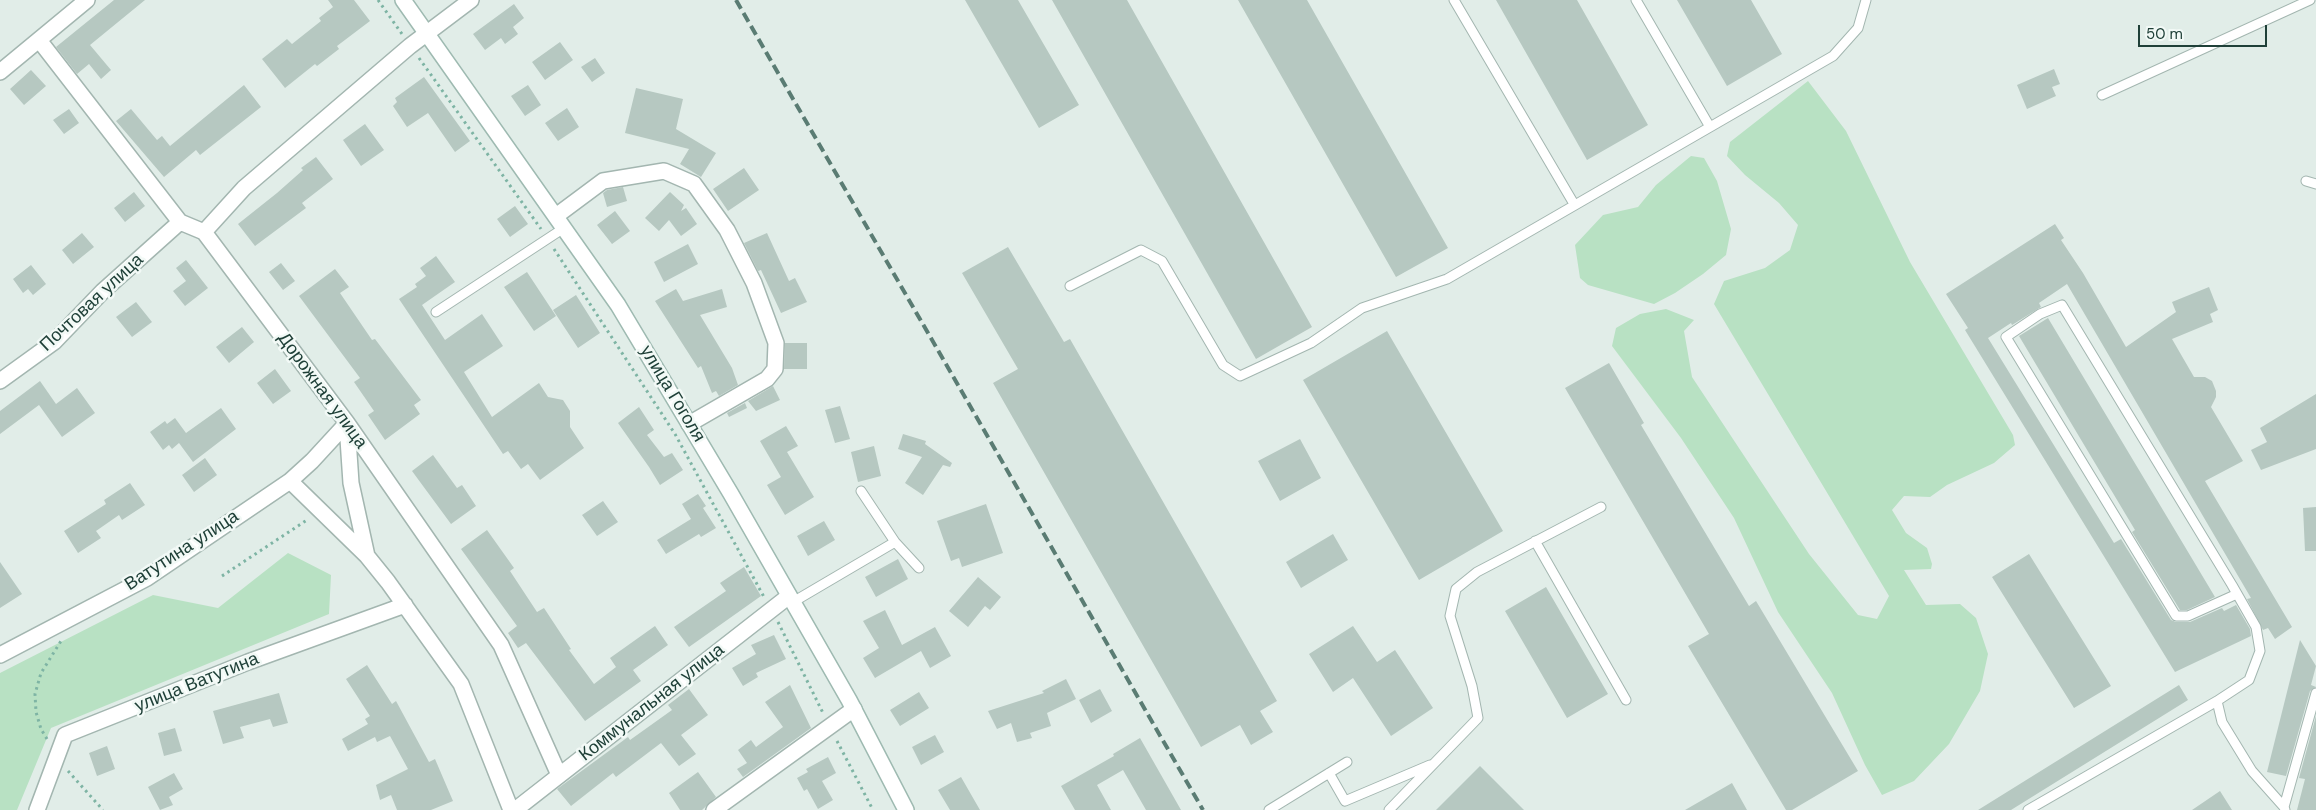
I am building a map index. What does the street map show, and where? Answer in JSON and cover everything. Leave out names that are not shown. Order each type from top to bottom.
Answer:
[{"type":"street","points":[[0,72],[87,0]]},
{"type":"street","name":"улица Гоголя","points":[[403,0],[618,305],[854,709],[906,810]]},
{"type":"street","points":[[39,40],[180,222],[204,232],[244,188],[410,46],[471,0]]},
{"type":"street","points":[[560,222],[603,181],[664,171],[694,184],[727,230],[754,283],[776,343],[775,369],[767,379],[689,424]]},
{"type":"street","name":"Почтовая улица","points":[[0,381],[54,342],[103,292],[180,222]]},
{"type":"street","name":"Дорожная улица","points":[[204,232],[347,423],[501,645],[559,775]]},
{"type":"street","points":[[347,423],[351,483],[367,556]]},
{"type":"street","name":"Ватутина улица","points":[[0,655],[147,578],[290,481],[312,461],[347,423]]},
{"type":"street","points":[[290,481],[367,556],[405,605],[461,684],[511,810]]},
{"type":"street","name":"Коммунальная улица","points":[[515,810],[771,610],[791,599]]},
{"type":"street","name":"улица Ватутина","points":[[37,810],[65,736],[248,662],[405,605]]},
{"type":"street","points":[[714,810],[854,709]]},
{"type":"lane","points":[[1454,0],[1574,204]]},
{"type":"lane","points":[[1636,0],[1710,127]]},
{"type":"lane","points":[[1070,286],[1141,250],[1162,261],[1223,365],[1240,376],[1311,343],[1362,308],[1447,279],[1833,56],[1858,28],[1866,0]]},
{"type":"lane","points":[[2102,95],[2310,0]]},
{"type":"lane","points":[[2306,181],[2316,184]]},
{"type":"lane","points":[[436,312],[548,239],[560,222]]},
{"type":"lane","points":[[2028,810],[2217,701],[2249,680],[2260,651],[2256,627],[2238,594],[2062,305],[2040,314],[2006,337],[2176,616],[2188,616],[2238,594]]},
{"type":"lane","points":[[861,491],[895,542],[919,568]]},
{"type":"lane","points":[[1389,810],[1478,718],[1472,686],[1450,616],[1456,590],[1477,572],[1601,506]]},
{"type":"lane","points":[[1536,541],[1626,700]]},
{"type":"lane","points":[[791,599],[895,542]]},
{"type":"lane","points":[[2285,808],[2316,693]]},
{"type":"lane","points":[[2217,701],[2222,722],[2252,772],[2285,808]]},
{"type":"lane","points":[[1269,810],[1347,762]]},
{"type":"lane","points":[[1330,773],[1345,801],[1434,764]]},
{"type":"path","points":[[378,0],[548,239],[675,434],[771,610],[873,810]]},
{"type":"path","points":[[222,576],[321,511]]},
{"type":"path","points":[[63,638],[41,674],[36,694],[36,712],[41,729],[56,758],[103,810]]},
{"type":"green space","points":[[1808,81],[1846,131],[1910,262],[2013,435],[2015,445],[1994,463],[1947,485],[1930,497],[1904,496],[1892,510],[1906,533],[1927,548],[1932,564],[1931,569],[1904,570],[1926,605],[1960,604],[1976,618],[1988,654],[1980,691],[1949,744],[1914,781],[1882,795],[1865,765],[1832,693],[1778,612],[1734,518],[1681,438],[1612,346],[1616,328],[1640,314],[1666,309],[1694,320],[1684,331],[1692,377],[1809,554],[1858,615],[1877,619],[1889,596],[1714,304],[1724,281],[1765,268],[1790,250],[1798,225],[1779,203],[1745,175],[1727,156],[1730,142]]},
{"type":"green space","points":[[1691,156],[1704,158],[1717,181],[1731,229],[1726,255],[1703,274],[1675,293],[1654,304],[1588,285],[1580,278],[1575,245],[1603,215],[1638,207],[1656,185]]},
{"type":"green space","points":[[288,553],[331,575],[329,614],[51,728],[17,810],[0,810],[0,673],[153,595],[218,608]]},
{"type":"building","points":[[114,0],[145,0],[90,45],[111,70],[101,79],[89,64],[77,74],[56,47]]},
{"type":"building","points":[[328,0],[354,0],[370,21],[337,46],[339,49],[317,66],[315,64],[285,88],[262,59],[287,39],[292,44],[321,21],[319,18],[333,7]]},
{"type":"building","points":[[965,0],[1018,0],[1079,105],[1039,128]]},
{"type":"building","points":[[1052,0],[1127,0],[1312,327],[1256,359]]},
{"type":"building","points":[[1238,0],[1307,0],[1448,248],[1396,277]]},
{"type":"building","points":[[1496,0],[1577,0],[1648,125],[1587,160]]},
{"type":"building","points":[[1677,0],[1751,0],[1782,54],[1727,86]]},
{"type":"building","points":[[514,4],[524,18],[513,27],[518,34],[505,44],[501,38],[485,50],[473,34]]},
{"type":"building","points":[[560,42],[573,60],[545,80],[532,62]]},
{"type":"building","points":[[595,58],[605,73],[592,82],[581,67]]},
{"type":"building","points":[[2054,69],[2060,84],[2052,87],[2056,96],[2027,109],[2017,85]]},
{"type":"building","points":[[31,70],[46,86],[24,105],[10,89]]},
{"type":"building","points":[[424,77],[470,141],[455,152],[428,113],[407,127],[393,106],[397,102],[395,98]]},
{"type":"building","points":[[244,85],[261,107],[200,155],[196,150],[164,177],[116,121],[131,109],[157,140],[162,136],[170,146]]},
{"type":"building","points":[[528,85],[541,105],[525,116],[511,96]]},
{"type":"building","points":[[636,88],[683,99],[676,129],[716,153],[701,177],[680,164],[689,149],[625,133]]},
{"type":"building","points":[[567,108],[579,127],[558,141],[545,123]]},
{"type":"building","points":[[69,109],[79,123],[64,134],[53,120]]},
{"type":"building","points":[[365,124],[384,150],[361,166],[343,140]]},
{"type":"building","points":[[316,157],[333,179],[302,203],[306,208],[255,246],[238,224],[277,193],[303,170],[301,168]]},
{"type":"building","points":[[744,168],[759,190],[728,211],[713,189]]},
{"type":"building","points":[[623,187],[627,201],[607,207],[603,193],[607,190]]},
{"type":"building","points":[[134,192],[145,206],[125,222],[114,208]]},
{"type":"building","points":[[670,192],[684,205],[681,211],[686,208],[697,224],[681,236],[669,220],[659,231],[645,218]]},
{"type":"building","points":[[515,206],[528,224],[510,237],[497,219]]},
{"type":"building","points":[[615,211],[630,231],[612,244],[597,225]]},
{"type":"building","points":[[2055,224],[2064,238],[2061,240],[2083,273],[2126,347],[2176,312],[2172,302],[2209,287],[2218,310],[2210,314],[2213,322],[2172,339],[2194,377],[2205,377],[2212,381],[2216,397],[2211,407],[2243,461],[2205,481],[2292,627],[2275,639],[2268,628],[2263,630],[2247,599],[2251,598],[2067,284],[2039,303],[2041,307],[1988,338],[2114,543],[2121,539],[2171,620],[2190,622],[2222,608],[2224,611],[2236,605],[2250,629],[2251,636],[2175,672],[1965,330],[1968,328],[1946,294]]},
{"type":"building","points":[[82,233],[94,247],[73,264],[62,250]]},
{"type":"building","points":[[767,233],[789,281],[795,278],[807,302],[781,313],[761,270],[758,271],[744,243]]},
{"type":"building","points":[[688,244],[698,264],[664,282],[654,262]]},
{"type":"building","points":[[1008,247],[1064,342],[1070,339],[1277,701],[1260,711],[1273,732],[1251,745],[1240,725],[1201,747],[993,383],[1018,369],[962,273]]},
{"type":"building","points":[[436,256],[455,282],[422,305],[445,340],[482,314],[503,346],[464,372],[492,417],[539,383],[548,397],[563,400],[570,411],[570,427],[584,448],[540,480],[528,464],[521,469],[508,451],[503,454],[399,299],[417,287],[415,284],[426,276],[420,268]]},
{"type":"building","points":[[186,260],[208,288],[185,306],[173,291],[186,281],[176,268]]},
{"type":"building","points":[[281,263],[295,281],[283,290],[269,272]]},
{"type":"building","points":[[31,265],[46,284],[33,295],[28,289],[23,293],[13,279]]},
{"type":"building","points":[[335,269],[349,287],[340,293],[372,340],[375,339],[421,400],[414,405],[420,414],[385,440],[368,415],[374,411],[354,382],[360,378],[299,296]]},
{"type":"building","points":[[527,272],[556,316],[534,331],[504,287]]},
{"type":"building","points":[[676,289],[683,301],[722,289],[727,307],[700,315],[732,368],[738,385],[719,396],[716,391],[712,393],[701,366],[698,368],[655,301]]},
{"type":"building","points":[[576,295],[600,333],[578,348],[553,310]]},
{"type":"building","points":[[136,302],[152,322],[132,337],[116,317]]},
{"type":"building","points":[[2048,318],[2215,597],[2187,610],[2180,610],[2132,532],[2135,530],[2019,336]]},
{"type":"building","points":[[242,327],[254,342],[229,363],[216,347]]},
{"type":"building","points":[[1387,331],[1503,531],[1419,580],[1303,380]]},
{"type":"building","points":[[785,343],[807,343],[807,369],[784,369]]},
{"type":"building","points":[[1609,363],[1644,423],[1641,425],[1749,606],[1756,601],[1858,771],[1792,810],[1786,810],[1688,646],[1709,634],[1565,388]]},
{"type":"building","points":[[275,369],[291,391],[273,404],[257,383]]},
{"type":"building","points":[[40,381],[56,404],[77,388],[95,413],[62,437],[39,405],[0,434],[0,411]]},
{"type":"building","points":[[773,386],[780,400],[756,411],[748,401]]},
{"type":"building","points":[[2316,394],[2316,449],[2261,470],[2251,450],[2267,442],[2260,428]]},
{"type":"building","points":[[745,403],[747,408],[729,417],[727,413]]},
{"type":"building","points":[[840,406],[850,439],[835,443],[825,410]]},
{"type":"building","points":[[639,407],[654,430],[647,435],[664,457],[672,453],[683,470],[660,485],[618,423]]},
{"type":"building","points":[[221,408],[236,429],[193,462],[179,443],[172,449],[169,445],[163,450],[150,432],[165,421],[167,424],[175,418],[186,433]]},
{"type":"building","points":[[786,426],[798,446],[787,452],[814,497],[785,515],[767,485],[781,477],[760,441]]},
{"type":"building","points":[[903,434],[926,441],[925,444],[952,463],[950,467],[943,465],[923,495],[905,483],[922,457],[898,449]]},
{"type":"building","points":[[1300,439],[1321,478],[1280,501],[1258,461]]},
{"type":"building","points":[[874,446],[881,476],[858,482],[851,452]]},
{"type":"building","points":[[433,455],[457,488],[462,485],[476,506],[451,524],[412,471]]},
{"type":"building","points":[[205,458],[217,475],[194,492],[182,475]]},
{"type":"building","points":[[130,483],[145,505],[122,520],[119,515],[96,531],[101,538],[78,553],[64,531],[106,504],[104,500]]},
{"type":"building","points":[[698,494],[706,506],[703,508],[716,528],[701,537],[699,534],[666,554],[657,540],[691,519],[682,504]]},
{"type":"building","points":[[603,501],[618,522],[597,536],[582,515]]},
{"type":"building","points":[[986,504],[1003,553],[962,567],[959,558],[951,561],[937,521]]},
{"type":"building","points":[[2316,507],[2316,551],[2305,551],[2303,508]]},
{"type":"building","points":[[824,521],[835,540],[808,556],[797,536]]},
{"type":"building","points":[[487,530],[514,568],[510,571],[537,612],[544,608],[571,649],[569,650],[594,684],[616,667],[610,658],[655,626],[668,645],[633,670],[641,681],[585,721],[526,643],[518,648],[508,633],[517,626],[461,549]]},
{"type":"building","points":[[1333,534],[1348,560],[1301,588],[1286,562]]},
{"type":"building","points":[[2029,554],[2111,686],[2074,708],[1992,577]]},
{"type":"building","points":[[898,559],[908,579],[876,597],[865,577]]},
{"type":"building","points":[[0,562],[22,594],[0,608]]},
{"type":"building","points":[[744,567],[761,596],[689,647],[674,627],[726,591],[720,583]]},
{"type":"building","points":[[978,577],[1001,597],[990,610],[985,606],[968,627],[949,611]]},
{"type":"building","points":[[1546,587],[1608,694],[1567,718],[1505,611]]},
{"type":"building","points":[[885,610],[902,645],[935,627],[951,656],[930,668],[921,651],[875,678],[863,658],[879,648],[863,621]]},
{"type":"building","points":[[1353,626],[1377,662],[1395,650],[1433,708],[1391,736],[1353,678],[1333,692],[1309,654]]},
{"type":"building","points":[[774,635],[786,659],[756,673],[758,677],[743,686],[732,668],[756,654],[751,645]]},
{"type":"building","points":[[2300,640],[2316,666],[2311,685],[2316,687],[2310,691],[2286,776],[2267,772]]},
{"type":"building","points":[[367,665],[392,704],[396,701],[429,762],[435,759],[453,801],[431,810],[397,810],[391,795],[380,800],[376,785],[408,769],[390,736],[377,742],[375,737],[348,751],[342,739],[368,724],[365,719],[370,716],[346,679]]},
{"type":"building","points":[[1066,679],[1076,699],[1047,713],[1051,726],[1030,733],[1032,738],[1017,742],[1011,723],[997,729],[988,711],[1044,693],[1042,691]]},
{"type":"building","points":[[790,685],[811,728],[743,777],[737,769],[747,763],[738,750],[751,740],[756,747],[783,727],[765,702]]},
{"type":"building","points":[[2179,685],[2188,700],[2011,810],[1978,810]]},
{"type":"building","points":[[689,689],[708,715],[681,735],[696,754],[679,766],[661,743],[616,777],[613,773],[571,806],[557,789],[628,737],[630,740],[672,710],[668,705]]},
{"type":"building","points":[[1100,689],[1112,711],[1091,723],[1079,700]]},
{"type":"building","points":[[919,692],[929,708],[900,726],[890,710]]},
{"type":"building","points":[[279,693],[288,723],[273,727],[270,719],[240,727],[244,738],[223,744],[213,711]]},
{"type":"building","points":[[2316,716],[2316,810],[2297,810],[2305,779],[2299,778]]},
{"type":"building","points":[[175,728],[182,751],[164,756],[158,733]]},
{"type":"building","points":[[935,735],[944,752],[921,765],[912,747]]},
{"type":"building","points":[[1140,738],[1181,810],[1146,810],[1123,770],[1097,785],[1111,810],[1075,810],[1061,786],[1114,756],[1113,754]]},
{"type":"building","points":[[107,746],[115,769],[97,776],[89,753]]},
{"type":"building","points":[[828,757],[836,773],[822,781],[833,800],[818,809],[807,789],[804,791],[797,778],[808,772],[806,769]]},
{"type":"building","points":[[1480,766],[1524,810],[1436,810]]},
{"type":"building","points":[[698,772],[716,797],[702,810],[680,810],[669,793]]},
{"type":"building","points":[[174,773],[183,789],[169,797],[173,805],[160,810],[148,787]]},
{"type":"building","points":[[961,777],[980,810],[950,810],[938,790]]},
{"type":"building","points":[[1732,783],[1747,810],[1685,810]]},
{"type":"building","points":[[2220,791],[2232,810],[2192,810]]},
{"type":"railway","points":[[736,0],[1203,810]]}]
